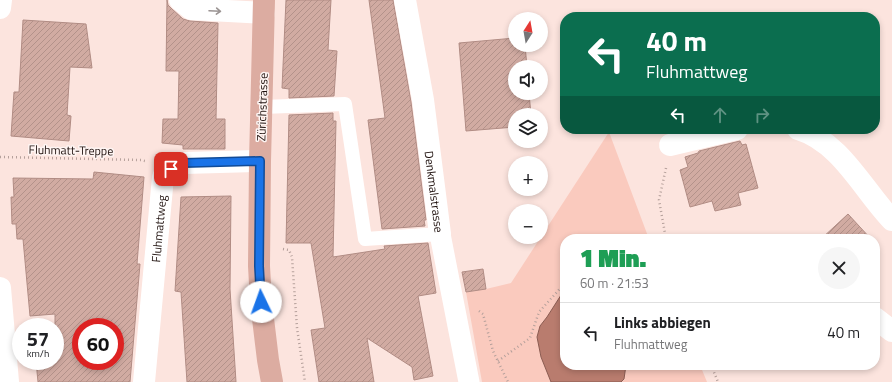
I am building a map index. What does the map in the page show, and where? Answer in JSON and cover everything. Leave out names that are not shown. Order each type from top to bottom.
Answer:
[{"type":"main road","name":"Zürichstrasse","points":[[264,6],[259,266],[261,302],[272,382]]},
{"type":"street","points":[[0,8],[1,0]]},
{"type":"street","points":[[180,0],[191,9],[264,6]]},
{"type":"street","name":"Denkmalstrasse","points":[[405,0],[423,100],[440,234],[469,382]]},
{"type":"street","points":[[670,145],[716,134]]},
{"type":"street","points":[[811,134],[827,144],[856,175],[892,220]]},
{"type":"street","name":"Fluhmattweg","points":[[144,382],[163,178],[171,169],[184,163],[260,161]]},
{"type":"street","points":[[0,288],[8,382]]},
{"type":"street","points":[[880,322],[892,331]]},
{"type":"lane","points":[[262,107],[345,104],[365,239],[440,234]]},
{"type":"path","points":[[665,234],[659,200],[670,145]]},
{"type":"path","name":"Fluhmatt-Treppe","points":[[0,157],[141,160]]},
{"type":"path","points":[[277,248],[289,250],[292,257],[297,328],[305,382]]},
{"type":"path","points":[[498,361],[530,338],[539,312],[560,289]]},
{"type":"path","points":[[483,314],[493,351],[508,382]]},
{"type":"path","points":[[713,370],[718,382]]},
{"type":"shaded area","points":[[608,134],[610,134],[647,234],[560,234],[560,370],[702,370],[707,382],[482,382],[466,292],[511,283],[536,244],[548,244],[548,226]]},
{"type":"shaded area","points":[[560,297],[560,370],[625,370],[624,379],[621,382],[551,382],[541,357],[537,337],[540,326]]},
{"type":"building","points":[[167,0],[168,5],[183,19],[218,23],[216,119],[225,119],[225,149],[183,149],[183,145],[162,143],[163,119],[178,119],[179,71],[166,71]]},
{"type":"building","points":[[286,0],[331,0],[328,50],[337,51],[334,96],[289,98],[289,89],[282,88]]},
{"type":"building","points":[[369,0],[393,0],[411,102],[426,220],[424,220],[425,226],[382,229],[368,120],[385,118]]},
{"type":"building","points":[[23,20],[86,24],[92,68],[70,67],[67,115],[71,116],[69,141],[11,136],[14,92],[19,92]]},
{"type":"building","points":[[508,39],[508,52],[526,52],[526,60],[508,60],[508,100],[530,100],[530,108],[508,108],[508,128],[466,131],[459,43]]},
{"type":"building","points":[[333,113],[333,121],[336,121],[333,257],[385,249],[384,246],[428,243],[436,293],[418,296],[433,376],[414,380],[412,367],[367,338],[374,382],[319,382],[311,330],[325,328],[311,243],[286,243],[289,115]]},
{"type":"building","points":[[740,141],[742,145],[746,144],[758,188],[738,193],[741,205],[715,211],[712,201],[690,207],[680,170],[688,167],[685,157],[698,153],[699,151]]},
{"type":"building","points":[[94,172],[144,177],[137,264],[140,264],[130,382],[38,382],[37,370],[64,370],[64,318],[55,318],[55,314],[30,316],[23,239],[17,239],[16,224],[12,224],[11,197],[14,197],[13,178],[93,179]]},
{"type":"building","points":[[231,196],[230,289],[236,382],[187,382],[181,292],[175,291],[181,197]]},
{"type":"building","points":[[848,214],[866,234],[826,234]]},
{"type":"building","points":[[483,269],[486,289],[466,292],[462,272]]},
{"type":"route","points":[[171,169],[184,163],[260,161],[259,266],[261,302]]}]
